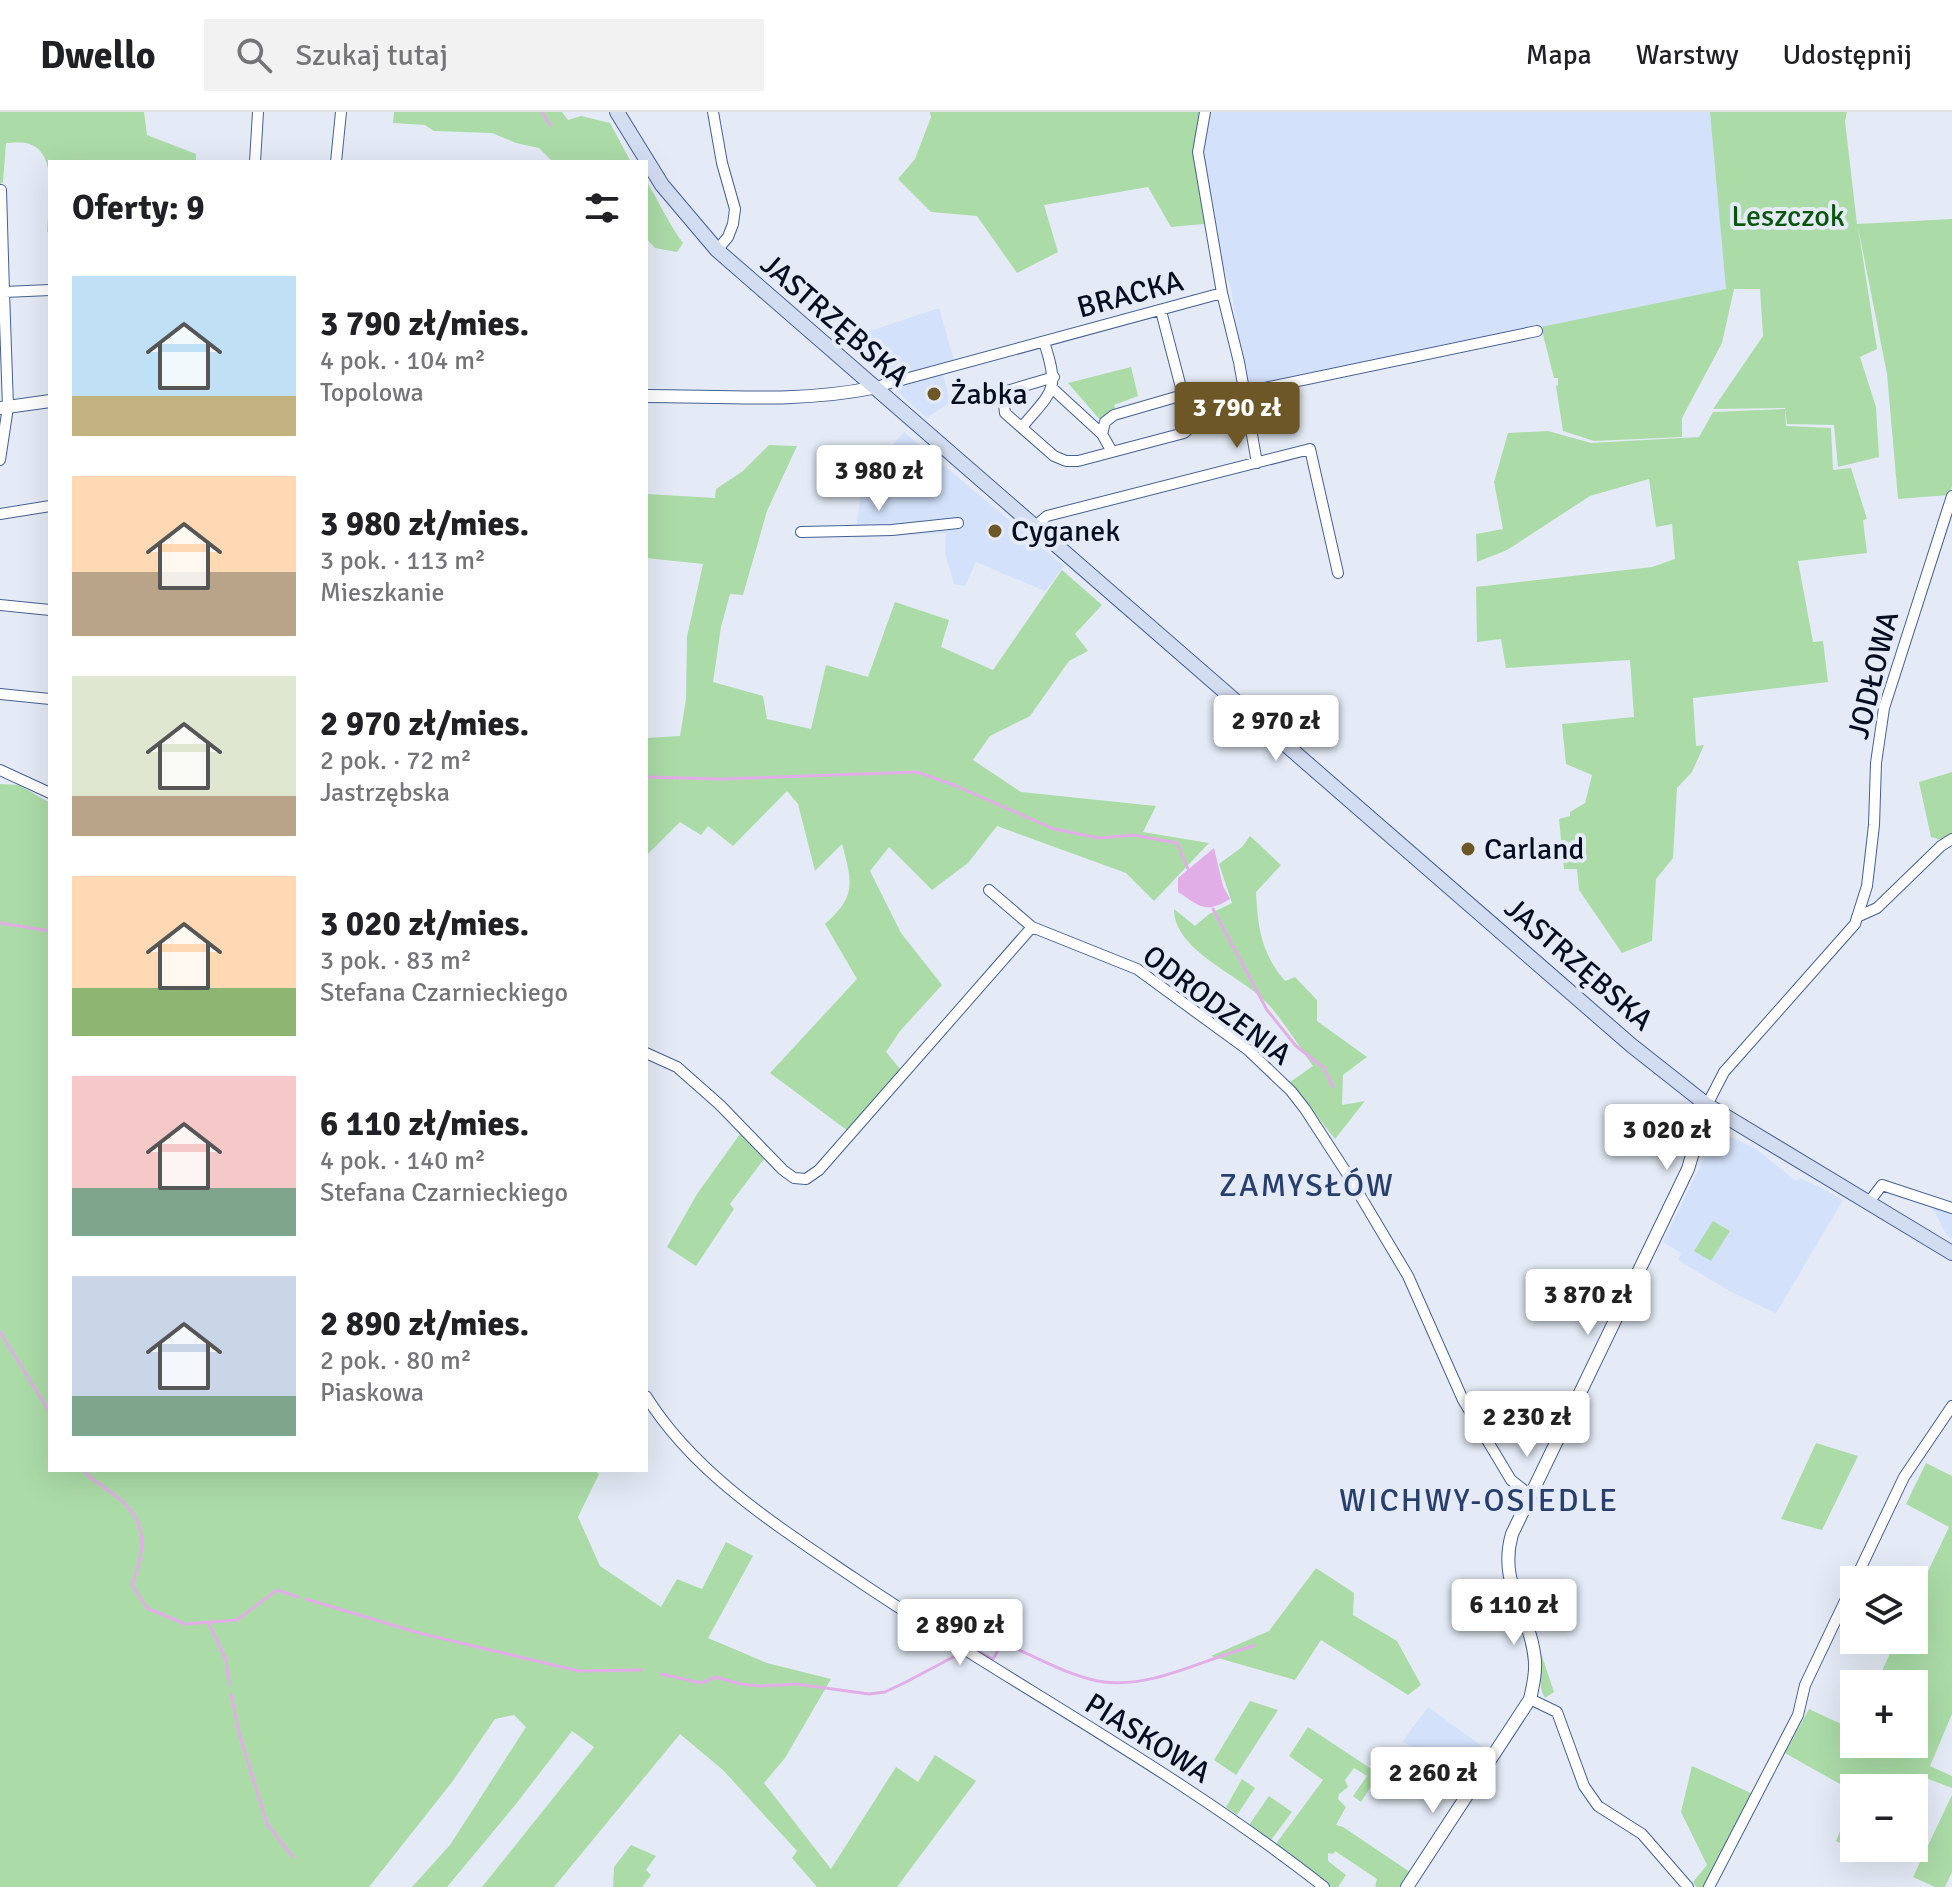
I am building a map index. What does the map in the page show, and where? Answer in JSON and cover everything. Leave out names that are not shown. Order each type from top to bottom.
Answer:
[{"type":"main road","name":"JASTRZĘBSKA","points":[[617,112],[647,160]]},
{"type":"main road","name":"JASTRZĘBSKA","points":[[648,162],[662,185],[717,250],[1631,1045],[1707,1105],[1952,1253]]},
{"type":"street","points":[[255,160],[258,112]]},
{"type":"street","points":[[336,160],[341,112]]},
{"type":"street","points":[[713,112],[722,163],[735,209],[728,237],[717,250]]},
{"type":"street","name":"BRACKA","points":[[872,388],[1222,293],[1198,152],[1205,112]]},
{"type":"street","points":[[0,460],[4,407],[1,190]]},
{"type":"street","points":[[4,292],[48,290]]},
{"type":"street","points":[[1222,293],[1245,392],[1257,463]]},
{"type":"street","points":[[1054,377],[1007,391],[1003,396],[1005,413],[1054,456],[1066,461],[1078,461],[1184,433],[1190,428],[1190,422],[1161,311]]},
{"type":"street","points":[[1245,392],[1537,331]]},
{"type":"street","points":[[1022,427],[1053,389],[1054,377],[1044,342]]},
{"type":"street","points":[[648,396],[814,396],[872,388]]},
{"type":"street","points":[[1053,389],[1102,434],[1111,450]]},
{"type":"street","points":[[1102,434],[1105,422],[1114,415],[1183,395]]},
{"type":"street","points":[[4,407],[48,401]]},
{"type":"street","points":[[1034,527],[1047,516],[1310,449],[1338,573]]},
{"type":"street","name":"JODŁOWA","points":[[1707,1105],[1724,1072],[1844,938],[1857,917],[1867,886],[1876,763],[1884,708],[1952,496]]},
{"type":"street","points":[[0,514],[48,506]]},
{"type":"street","points":[[801,532],[892,530],[958,523]]},
{"type":"street","points":[[0,605],[48,610]]},
{"type":"street","points":[[0,694],[48,699]]},
{"type":"street","points":[[0,770],[48,792]]},
{"type":"street","name":"JODŁOWA","points":[[1857,917],[1877,908],[1952,839]]},
{"type":"street","name":"ODRODZENIA","points":[[989,890],[1032,927],[1137,969],[1248,1050],[1291,1091],[1330,1147],[1408,1276],[1463,1400],[1511,1480],[1530,1495]]},
{"type":"street","points":[[648,1054],[677,1067],[720,1105],[783,1170],[794,1178],[806,1179],[819,1170],[1032,927]]},
{"type":"street","points":[[1407,1887],[1530,1699],[1535,1658],[1511,1588],[1507,1556],[1515,1525],[1688,1169],[1707,1105]]},
{"type":"street","points":[[1869,1202],[1882,1185],[1952,1208]]},
{"type":"street","name":"PIASKOWA","points":[[648,1399],[665,1424],[725,1484],[811,1549],[914,1618],[1237,1822],[1324,1887]]},
{"type":"street","points":[[1861,1566],[1904,1477],[1952,1406]]},
{"type":"street","points":[[1709,1887],[1798,1715],[1805,1685],[1840,1611]]},
{"type":"street","points":[[1530,1699],[1557,1712],[1584,1786],[1598,1806],[1642,1834],[1688,1887]]},
{"type":"shaded area","points":[[1207,112],[1710,112],[1727,289],[1251,388],[1246,385],[1231,288],[1216,247],[1202,139]]},
{"type":"shaded area","points":[[939,308],[954,361],[941,366],[950,402],[927,418],[840,341]]},
{"type":"shaded area","points":[[904,432],[1064,566],[1045,591],[976,562],[965,586],[954,584],[945,553],[946,533],[855,538],[862,485],[874,465]]},
{"type":"shaded area","points":[[1214,848],[1223,886],[1230,899],[1215,906],[1203,907],[1178,892],[1178,878]]},
{"type":"shaded area","points":[[1723,1133],[1756,1149],[1796,1181],[1799,1178],[1843,1200],[1776,1313],[1735,1294],[1678,1260],[1681,1253],[1663,1242],[1715,1136]]},
{"type":"shaded area","points":[[1931,1205],[1952,1212],[1952,1239],[1946,1234]]},
{"type":"shaded area","points":[[1428,1707],[1490,1752],[1464,1790],[1403,1741]]},
{"type":"green space","points":[[0,112],[144,112],[147,135],[196,154],[196,160],[48,160],[48,167],[36,147],[25,143],[6,143],[3,182],[0,185]]},
{"type":"green space","points":[[394,112],[562,112],[568,120],[581,116],[610,123],[630,160],[551,160],[539,148],[492,133],[434,131],[425,125],[393,123]]},
{"type":"green space","points":[[930,112],[1207,112],[1202,139],[1216,241],[1212,260],[1204,224],[1171,227],[1148,187],[1044,205],[1058,252],[1017,273],[977,216],[931,212],[898,179],[915,159],[931,117]]},
{"type":"green space","name":"Leszczok","points":[[1710,112],[1847,112],[1845,121],[1857,224],[1952,219],[1952,486],[1949,495],[1898,499],[1887,374],[1858,227],[1877,349],[1860,357],[1876,407],[1879,457],[1838,467],[1834,425],[1787,424],[1785,408],[1713,409],[1763,336],[1760,289],[1734,289],[1722,343],[1682,418],[1682,437],[1594,441],[1563,431],[1556,386],[1558,378],[1554,378],[1541,327],[1726,289]]},
{"type":"green space","points":[[648,184],[683,243],[677,252],[655,248],[648,240]]},
{"type":"green space","points":[[1131,367],[1138,396],[1114,405],[1115,408],[1101,421],[1068,383]]},
{"type":"green space","points":[[1785,409],[1786,426],[1831,428],[1833,470],[1851,468],[1867,519],[1863,520],[1867,553],[1798,561],[1813,642],[1823,641],[1828,682],[1693,698],[1696,746],[1704,745],[1692,772],[1677,788],[1673,858],[1656,879],[1652,941],[1622,953],[1579,890],[1577,869],[1564,869],[1559,819],[1570,816],[1570,812],[1585,803],[1592,775],[1566,764],[1562,724],[1634,717],[1630,660],[1506,668],[1501,639],[1477,642],[1476,587],[1652,567],[1675,559],[1672,524],[1656,527],[1649,479],[1590,496],[1507,550],[1477,562],[1476,534],[1503,529],[1494,482],[1508,433],[1548,431],[1591,443],[1699,437],[1713,412]]},
{"type":"green space","points":[[769,445],[797,446],[767,511],[743,595],[730,594],[721,627],[713,682],[763,696],[767,719],[811,729],[826,665],[868,677],[895,602],[949,620],[941,647],[993,670],[1062,570],[1102,605],[1075,634],[1088,651],[1069,661],[1030,716],[990,736],[973,760],[1021,792],[1156,806],[1143,832],[1209,843],[1154,901],[1126,873],[997,826],[968,863],[932,890],[889,847],[870,871],[901,933],[942,985],[900,1031],[886,1052],[901,1070],[848,1131],[770,1073],[857,979],[825,924],[843,905],[849,888],[842,844],[815,871],[798,804],[787,791],[733,846],[708,826],[701,835],[680,822],[648,854],[648,738],[680,736],[686,699],[687,637],[703,564],[648,558],[648,494],[715,498],[716,489],[743,471]]},
{"type":"green space","points":[[1952,772],[1952,833],[1941,840],[1931,837],[1919,782]]},
{"type":"green space","points":[[0,784],[19,785],[48,802],[48,1472],[596,1472],[599,1474],[578,1517],[600,1566],[661,1607],[677,1579],[702,1589],[726,1542],[753,1556],[708,1638],[767,1663],[831,1679],[785,1758],[764,1783],[831,1869],[896,1767],[918,1782],[935,1755],[976,1781],[897,1887],[817,1887],[792,1858],[797,1851],[723,1770],[680,1734],[554,1887],[482,1887],[594,1747],[572,1731],[447,1887],[412,1887],[450,1845],[526,1727],[514,1715],[495,1719],[452,1782],[369,1887],[0,1887]]},
{"type":"green space","points":[[1250,836],[1281,865],[1256,892],[1260,929],[1271,960],[1285,981],[1295,977],[1317,1000],[1317,1021],[1367,1057],[1343,1075],[1342,1105],[1365,1101],[1335,1139],[1290,1082],[1313,1066],[1286,1026],[1256,993],[1197,950],[1177,924],[1174,909],[1195,926],[1209,914],[1232,903],[1219,864],[1242,847]]},
{"type":"green space","points":[[740,1134],[764,1159],[730,1204],[734,1209],[696,1266],[667,1247],[697,1194]]},
{"type":"green space","points":[[1713,1221],[1730,1231],[1711,1261],[1694,1251]]},
{"type":"green space","points":[[1816,1443],[1858,1456],[1822,1530],[1781,1519]]},
{"type":"green space","points":[[1926,1463],[1952,1476],[1952,1714],[1930,1766],[1952,1776],[1952,1788],[1928,1779],[1928,1774],[1840,1774],[1840,1784],[1785,1753],[1809,1709],[1840,1723],[1840,1758],[1928,1758],[1928,1670],[1882,1670],[1890,1654],[1928,1654],[1928,1571],[1949,1527],[1906,1504]]},
{"type":"green space","points":[[1316,1568],[1354,1593],[1353,1615],[1397,1641],[1421,1685],[1408,1695],[1321,1640],[1295,1680],[1211,1656],[1269,1631]]},
{"type":"green space","points":[[1538,1644],[1554,1692],[1545,1698],[1541,1686]]},
{"type":"green space","points":[[1250,1701],[1278,1710],[1236,1775],[1214,1760]]},
{"type":"green space","points":[[1308,1727],[1379,1774],[1361,1802],[1353,1796],[1367,1776],[1354,1768],[1345,1780],[1348,1787],[1339,1794],[1338,1799],[1346,1807],[1336,1825],[1410,1872],[1400,1887],[1375,1887],[1377,1879],[1335,1851],[1328,1853],[1328,1861],[1346,1875],[1338,1887],[1331,1887],[1275,1845],[1323,1780],[1289,1756]]},
{"type":"green space","points":[[1692,1766],[1753,1794],[1708,1882],[1702,1887],[1696,1887],[1693,1882],[1707,1865],[1681,1812]]},
{"type":"green space","points":[[1242,1779],[1255,1788],[1237,1815],[1226,1807]]},
{"type":"green space","points":[[1952,1795],[1952,1872],[1945,1887],[1935,1887],[1913,1877],[1920,1862],[1928,1862],[1928,1845]]},
{"type":"green space","points":[[1269,1796],[1292,1812],[1271,1840],[1249,1825]]},
{"type":"green space","points":[[631,1845],[656,1856],[646,1870],[651,1875],[642,1887],[613,1887],[614,1867]]},
{"type":"waterway","points":[[542,112],[550,125]]},
{"type":"waterway","points":[[648,777],[721,779],[917,772],[1054,829],[1099,838],[1133,835],[1177,843],[1188,869]]},
{"type":"waterway","points":[[1213,909],[1267,1010],[1296,1046],[1324,1068],[1333,1087]]},
{"type":"waterway","points":[[0,923],[48,931]]},
{"type":"waterway","points":[[0,1332],[48,1410]]},
{"type":"waterway","points":[[85,1472],[123,1502],[137,1522],[142,1542],[132,1585],[147,1608],[185,1624],[237,1620],[277,1590],[298,1597]]},
{"type":"waterway","points":[[306,1599],[419,1633],[579,1671],[641,1670]]},
{"type":"waterway","points":[[209,1624],[226,1660],[229,1684]]},
{"type":"waterway","points":[[978,1651],[993,1659],[1003,1642]]},
{"type":"waterway","points":[[1016,1649],[1081,1677],[1123,1683],[1180,1671],[1254,1646]]},
{"type":"waterway","points":[[661,1674],[702,1683],[716,1677],[741,1684],[796,1684],[869,1694],[885,1692],[957,1655]]},
{"type":"waterway","points":[[231,1694],[239,1733],[267,1824],[293,1857]]},
{"type":"place","name":"Żabka","points":[[934,394]]},
{"type":"place","name":"Cyganek","points":[[995,531]]},
{"type":"place","name":"Carland","points":[[1468,849]]},
{"type":"district","name":"ZAMYSŁÓW","points":[[1307,1185]]},
{"type":"district","name":"WICHWY-OSIEDLE","points":[[1479,1500]]}]
